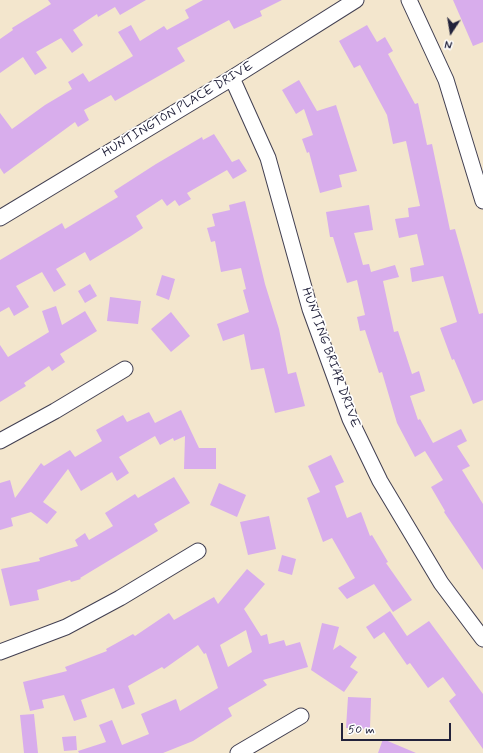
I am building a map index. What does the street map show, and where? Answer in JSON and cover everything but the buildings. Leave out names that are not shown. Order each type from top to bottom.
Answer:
[{"type":"street","name":"HUNTINGTON PLACE DRIVE","points":[[0,218],[232,78],[356,0]]},
{"type":"street","points":[[409,0],[446,80],[473,163],[483,201]]},
{"type":"street","name":"HUNTING BRIAR DRIVE","points":[[232,78],[268,158],[310,308],[350,420],[380,481],[441,583],[483,639]]},
{"type":"street","points":[[0,441],[55,411],[125,369]]},
{"type":"street","points":[[0,652],[66,626],[120,598],[198,552]]},
{"type":"street","points":[[238,753],[301,716]]}]
